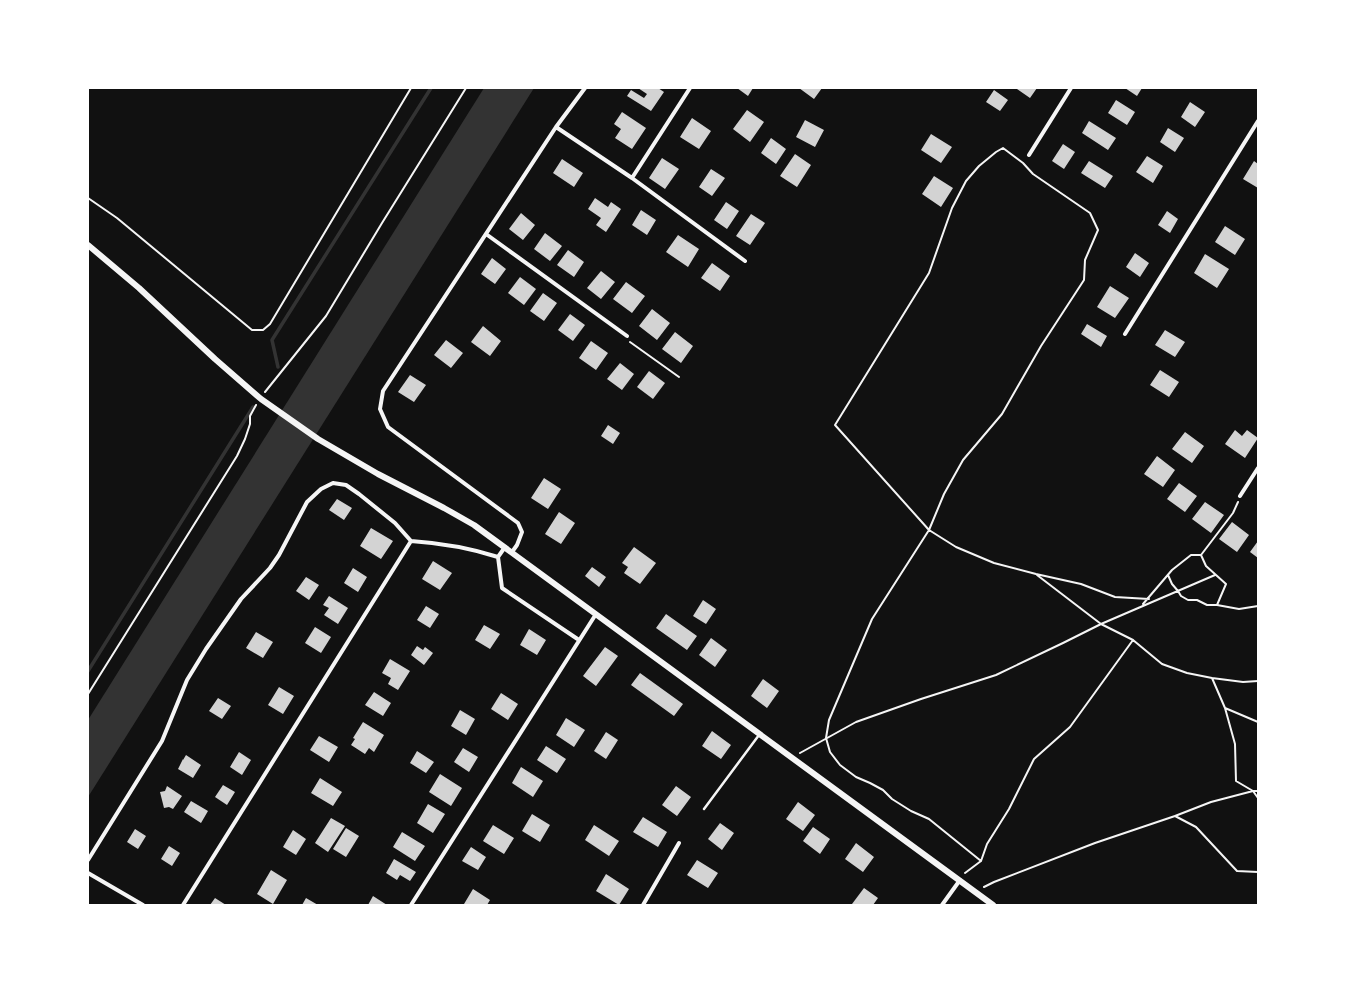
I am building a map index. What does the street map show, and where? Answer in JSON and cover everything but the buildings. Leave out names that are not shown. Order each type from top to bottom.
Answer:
[{"type":"street","points":[[512,552],[517,545],[522,532],[518,523],[388,427],[380,409],[382,391],[556,126],[585,88]]},
{"type":"street","points":[[632,178],[690,88]]},
{"type":"street","points":[[1029,155],[1071,88]]},
{"type":"street","points":[[1125,334],[1258,121]]},
{"type":"street","points":[[556,126],[632,178],[745,261]]},
{"type":"street","points":[[486,234],[627,336]]},
{"type":"street","points":[[88,245],[139,288],[260,399],[318,439],[378,474],[474,525],[993,905]]},
{"type":"street","points":[[1240,496],[1258,468]]},
{"type":"street","points":[[88,860],[162,741],[187,680],[206,649],[241,599],[270,568],[280,554],[307,502],[321,489],[333,483],[346,485],[395,524],[411,541],[433,543],[498,557]]},
{"type":"street","points":[[184,905],[411,541]]},
{"type":"street","points":[[505,547],[498,557],[502,588],[579,640]]},
{"type":"street","points":[[411,905],[596,614]]},
{"type":"street","points":[[643,905],[679,844]]},
{"type":"street","points":[[88,873],[143,905]]},
{"type":"street","points":[[942,905],[960,880]]},
{"type":"lane","points":[[704,808],[759,734]]},
{"type":"path","points":[[88,198],[117,218],[252,330],[263,330],[270,324],[411,88]]},
{"type":"path","points":[[266,390],[326,316],[466,88]]},
{"type":"path","points":[[981,861],[929,819],[892,800],[882,790],[870,782],[856,777],[840,765],[830,752],[826,738],[829,720],[872,620],[929,530],[944,494],[963,460],[1002,414],[1041,346],[1084,280],[1085,260],[1098,230],[1090,213],[1033,174],[1023,163],[1003,148],[979,166],[966,181],[950,215],[929,273],[835,425],[929,530],[963,550],[994,562],[1036,574],[1081,584],[1115,597],[1149,599]]},
{"type":"path","points":[[1023,163],[1029,155]]},
{"type":"path","points":[[88,201],[93,201]]},
{"type":"path","points":[[627,336],[629,341],[679,377]]},
{"type":"path","points":[[88,694],[237,456],[245,440],[250,424],[250,416],[260,399]]},
{"type":"path","points":[[1201,555],[1233,513],[1240,496]]},
{"type":"path","points":[[1140,607],[1149,599],[1168,575],[1191,555],[1201,555]]},
{"type":"path","points":[[1201,555],[1206,566],[1226,584],[1217,605]]},
{"type":"path","points":[[1036,574],[1101,624],[1132,640],[1162,664],[1187,673],[1212,678],[1244,682],[1258,681]]},
{"type":"path","points":[[1168,575],[1172,584],[1181,596],[1188,600],[1196,600],[1207,605],[1217,605],[1239,609],[1258,606]]},
{"type":"path","points":[[800,753],[856,722],[921,698],[996,675],[1101,624],[1216,575]]},
{"type":"path","points":[[965,874],[981,861],[987,844],[1009,809],[1034,759],[1070,727],[1132,640]]},
{"type":"path","points":[[1212,678],[1225,708],[1235,744],[1236,781],[1253,791],[1258,798]]},
{"type":"path","points":[[1225,708],[1258,722]]},
{"type":"path","points":[[983,887],[1095,843],[1212,802],[1258,790]]},
{"type":"path","points":[[1175,816],[1196,827],[1237,871],[1258,872]]},
{"type":"shaded area","points":[[484,88],[534,88],[88,797],[88,720]]},
{"type":"waterway","points":[[278,367],[272,340],[431,88]]},
{"type":"waterway","points":[[88,671],[253,407]]}]
